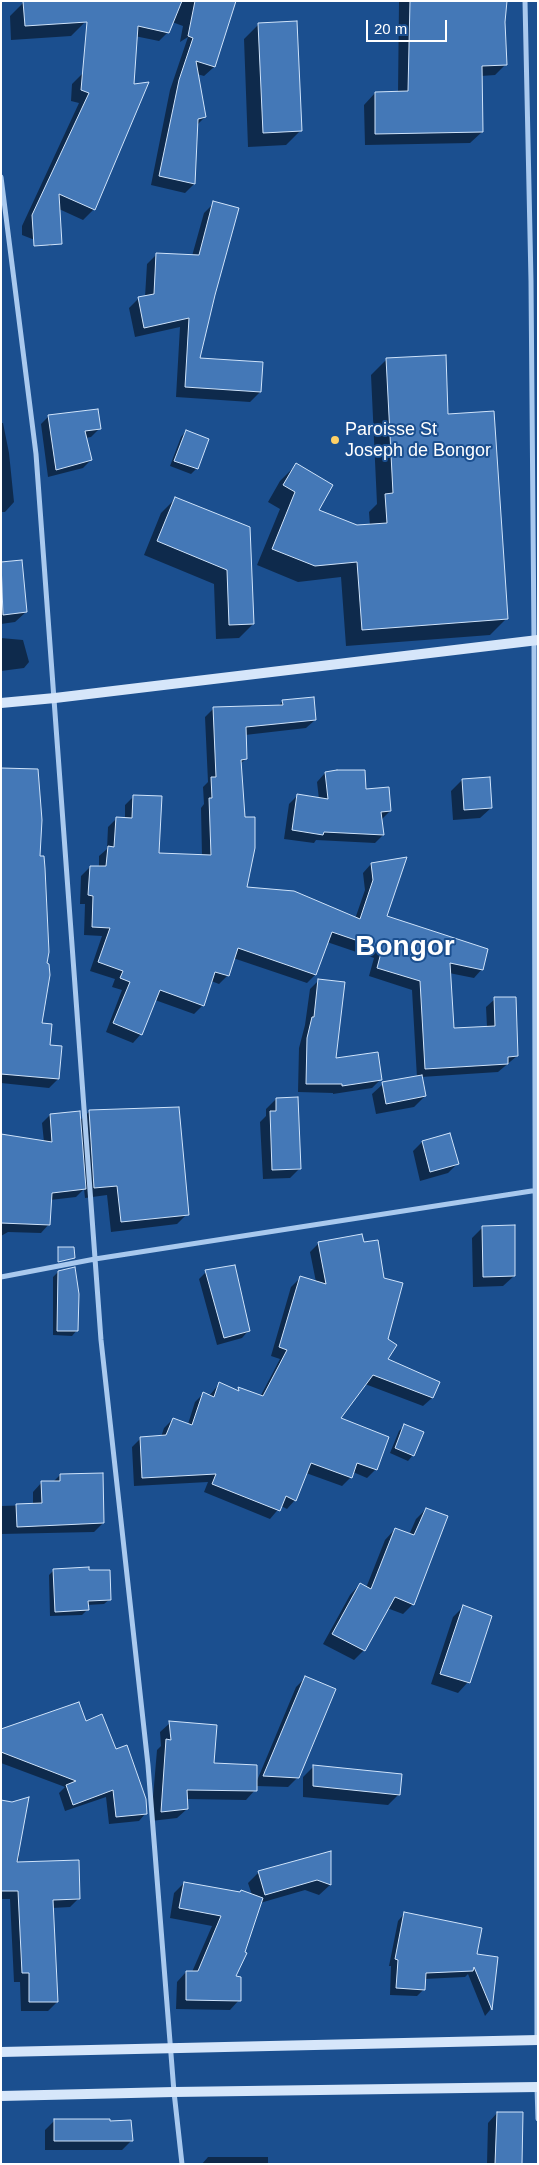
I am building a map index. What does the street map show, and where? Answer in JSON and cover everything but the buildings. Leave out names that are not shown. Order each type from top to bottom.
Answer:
[{"type":"main road","points":[[1,703],[536,640]]},
{"type":"main road","points":[[1,2052],[538,2040]]},
{"type":"main road","points":[[1,2096],[537,2087]]},
{"type":"street","points":[[525,1],[536,640],[538,2040]]},
{"type":"street","points":[[1,176],[36,454],[101,1340],[148,1765],[170,2048],[182,2164]]},
{"type":"street","points":[[1,1277],[95,1260],[537,1190]]},
{"type":"street","points":[[537,2087],[538,2118]]},
{"type":"place","name":"Paroisse St Joseph de Bongor","points":[[335,440]]},
{"type":"district","name":"Bongor","points":[[405,947]]}]
